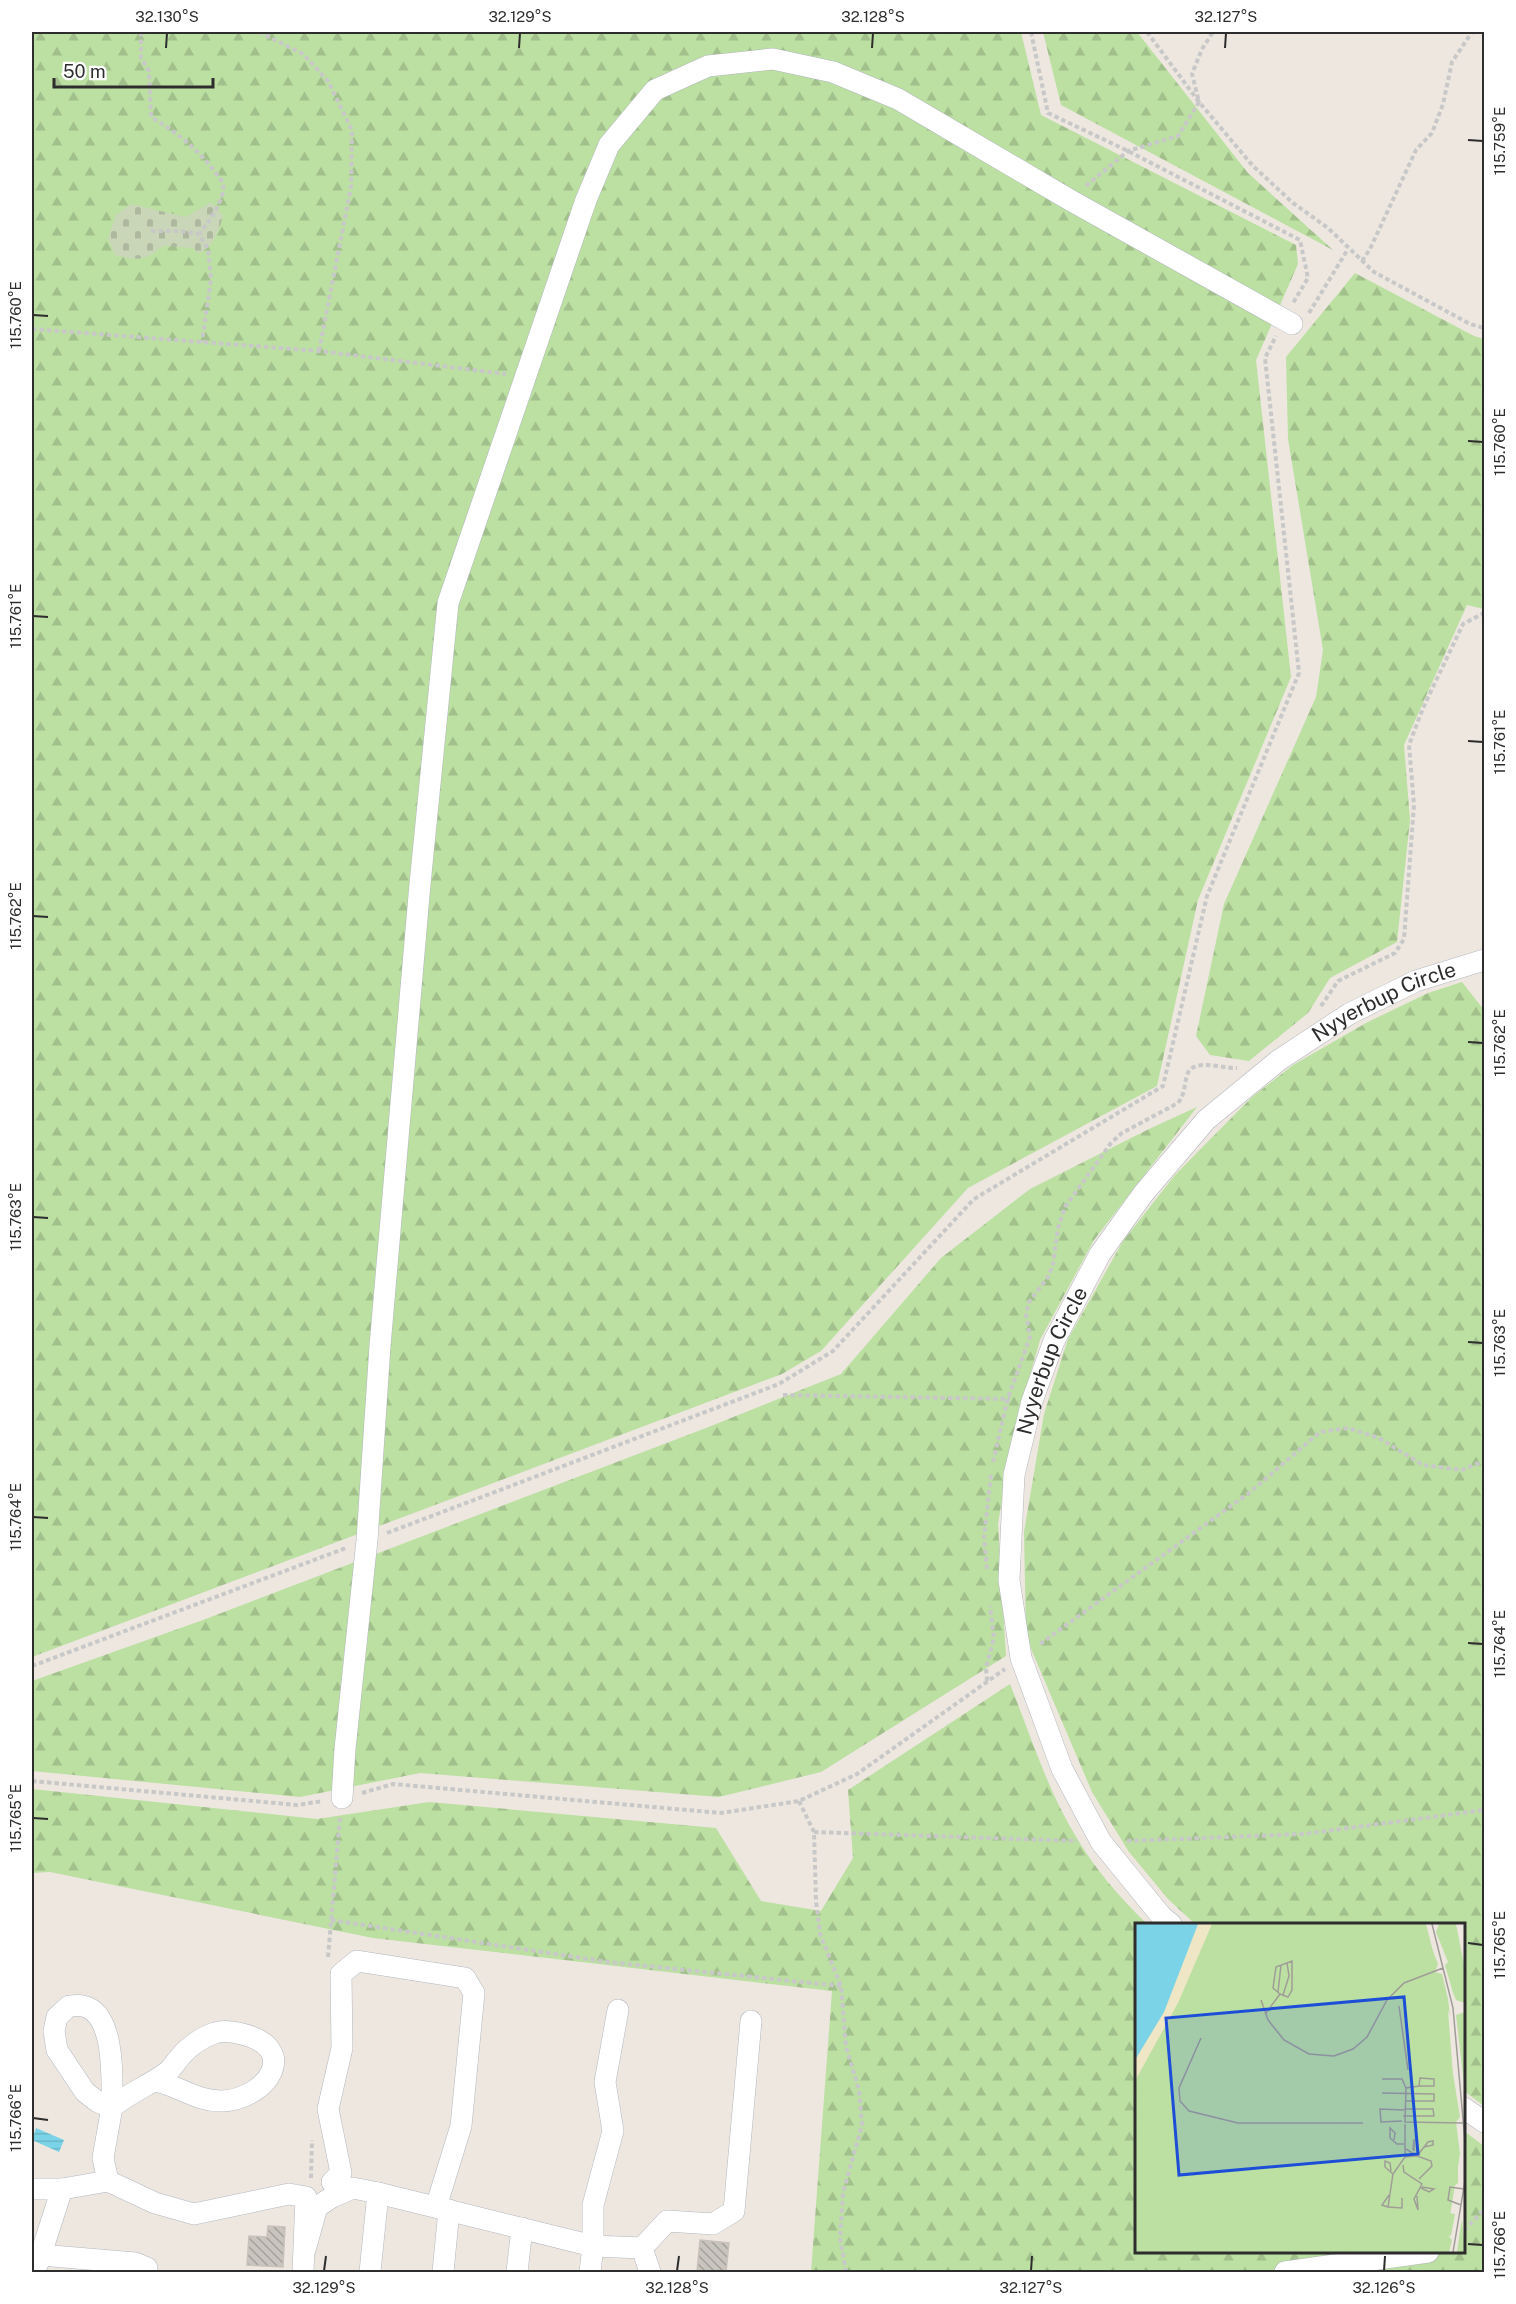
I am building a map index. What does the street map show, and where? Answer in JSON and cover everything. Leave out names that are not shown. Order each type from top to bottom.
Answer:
[{"type":"street","points":[[342,1798],[367,1540],[381,1334],[418,896],[448,603],[586,200],[609,145],[655,90],[708,66],[773,59],[834,72],[898,99],[1070,200],[1288,321]]},
{"type":"street","name":"Nyyerbup Circle","points":[[1170,1923],[1162,1917],[1101,1842],[1062,1769],[1021,1658],[1009,1568],[1014,1475],[1031,1405],[1054,1341],[1100,1254],[1143,1194],[1206,1120],[1279,1060],[1349,1014],[1416,981],[1482,966]]},
{"type":"street","points":[[340,2185],[328,2109],[342,2048],[342,1974],[357,1961],[465,1977],[474,1993],[461,2126],[443,2209],[443,2272]]},
{"type":"street","points":[[590,2272],[593,2246],[593,2205],[613,2131],[605,2082],[618,2010]]},
{"type":"street","points":[[303,2272],[306,2197],[311,2188],[340,2185],[593,2246],[642,2248],[667,2221],[713,2224],[734,2211],[751,2021]]},
{"type":"street","points":[[108,2181],[103,2158],[112,2107],[127,2095],[169,2072],[182,2054],[215,2032],[233,2032],[261,2041],[270,2050],[273,2060],[270,2076],[261,2087],[247,2096],[224,2101],[200,2099],[168,2084],[154,2081]]},
{"type":"street","points":[[1465,2109],[1485,2122]]},
{"type":"street","points":[[32,2189],[62,2189],[108,2181],[155,2204],[194,2214],[289,2194],[306,2197]]},
{"type":"street","points":[[305,2250],[317,2207],[340,2185]]},
{"type":"street","points":[[62,2189],[38,2266],[135,2263],[147,2268],[146,2272]]},
{"type":"street","points":[[370,2272],[378,2193]]},
{"type":"street","points":[[517,2272],[522,2228]]},
{"type":"street","points":[[642,2248],[650,2272]]},
{"type":"street","points":[[1285,2272],[1421,2253]]},
{"type":"path","points":[[141,32],[141,58],[149,71],[151,117],[175,131],[204,158],[223,183],[222,198],[199,234]]},
{"type":"path","points":[[260,32],[303,54],[328,81],[352,130],[351,188],[319,351]]},
{"type":"path","points":[[32,1666],[779,1384],[833,1352],[974,1199],[1163,1086],[1207,896],[1299,673],[1265,358],[1288,321],[1308,278],[1300,240],[1128,151],[1048,113],[1031,32]]},
{"type":"path","points":[[1147,32],[1198,102],[1253,166],[1293,202],[1328,228],[1374,272],[1440,309],[1470,324],[1485,328]]},
{"type":"path","points":[[1070,200],[1128,151],[1178,136],[1198,102],[1192,74],[1202,49],[1213,32]]},
{"type":"path","points":[[1362,261],[1370,249],[1416,150],[1432,133],[1443,104],[1452,62],[1472,32]]},
{"type":"path","points":[[151,231],[180,231],[199,234]]},
{"type":"path","points":[[199,234],[208,249],[211,279],[202,342]]},
{"type":"path","points":[[1288,321],[1299,330],[1348,249]]},
{"type":"path","points":[[32,329],[319,351],[525,376]]},
{"type":"path","points":[[783,1395],[1008,1398],[1031,1405]]},
{"type":"path","points":[[32,1781],[297,1805],[342,1798],[393,1784],[721,1813],[800,1801],[856,1774],[1021,1658],[1249,1493],[1320,1432],[1348,1428],[1379,1438],[1423,1465],[1462,1470],[1485,1461]]},
{"type":"path","points":[[800,1801],[814,1832],[816,1901],[820,1934],[841,1986],[846,2047],[859,2090],[862,2125],[843,2193],[840,2238],[846,2272]]},
{"type":"path","points":[[814,1832],[1101,1842],[1304,1834],[1485,1810]]},
{"type":"path","points":[[331,1920],[608,1962],[841,1986]]},
{"type":"path","points":[[1465,2229],[1485,2210]]},
{"type":"green space","points":[[32,32],[1021,32],[1041,115],[1296,245],[1298,264],[1256,360],[1291,677],[1198,900],[1157,1086],[968,1188],[821,1351],[782,1374],[32,1657]]},
{"type":"green space","points":[[1043,32],[1137,32],[1248,173],[1333,250],[1061,105]]},
{"type":"green space","points":[[211,202],[223,216],[212,243],[198,254],[193,248],[163,246],[146,257],[129,258],[115,255],[108,238],[116,215],[131,204],[186,217]]},
{"type":"green space","points":[[1355,273],[1474,336],[1484,339],[1484,609],[1467,605],[1404,745],[1410,820],[1397,942],[1330,978],[1308,1013],[1249,1061],[1210,1055],[1196,1036],[1224,904],[1316,697],[1323,650],[1288,439],[1286,357]]},
{"type":"green space","points":[[1462,982],[1484,1010],[1484,2106],[1465,2092],[1465,1923],[1194,1923],[1168,1899],[1129,1852],[1092,1792],[1026,1637],[1024,1532],[1044,1414],[1068,1339],[1123,1241],[1175,1175],[1252,1097],[1293,1065],[1366,1023],[1428,993]]},
{"type":"green space","points":[[1197,1107],[1094,1240],[1040,1340],[1012,1439],[998,1524],[1006,1656],[821,1772],[719,1797],[420,1773],[300,1797],[32,1771],[32,1681],[203,1620],[706,1428],[841,1374],[941,1258],[1030,1189]]},
{"type":"green space","points":[[1010,1684],[1047,1780],[1075,1835],[1108,1882],[1146,1923],[1135,1923],[1135,2253],[1465,2253],[1465,2132],[1484,2146],[1484,2272],[811,2272],[832,1991],[373,1938],[50,1872],[32,1873],[32,1789],[317,1819],[429,1802],[716,1828],[761,1901],[821,1911],[853,1858],[848,1790]]},
{"type":"water","points":[[36,2128],[64,2140],[59,2152],[32,2140]]},
{"type":"building","points":[[268,2226],[285,2227],[283,2267],[247,2265],[249,2236],[267,2237]]},
{"type":"building","points":[[700,2240],[729,2243],[726,2272],[697,2272]]}]
